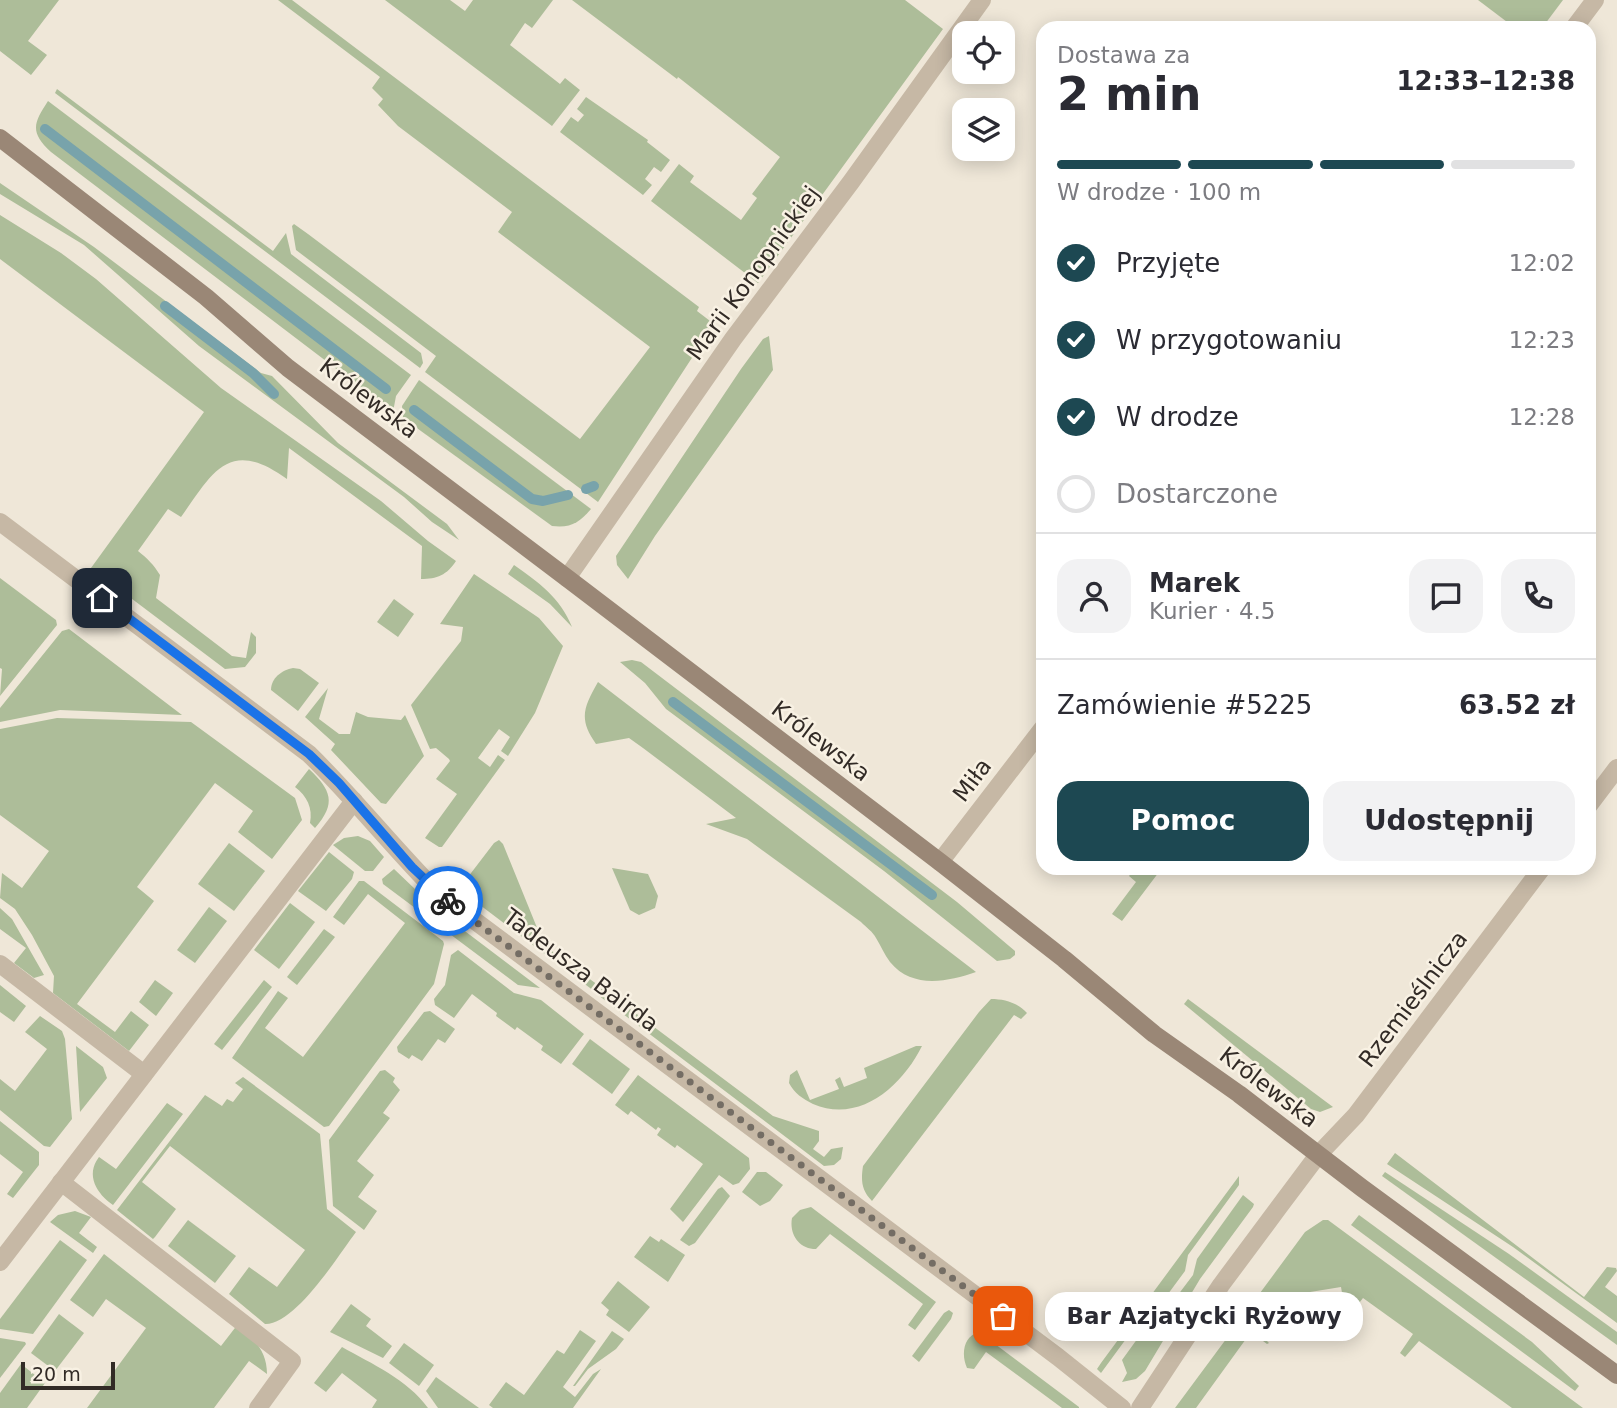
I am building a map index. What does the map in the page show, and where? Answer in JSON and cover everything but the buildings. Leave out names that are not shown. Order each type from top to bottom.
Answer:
[{"type":"main road","name":"Królewska","points":[[0,138],[206,297],[288,368],[940,862],[1154,1034],[1617,1375]]},
{"type":"street","name":"Marii Konopnickiej","points":[[568,578],[733,339],[851,182],[982,0]]},
{"type":"street","points":[[1579,21],[1595,0]]},
{"type":"street","name":"Tadeusza Bairda","points":[[0,522],[309,754],[439,894],[1058,1357],[1122,1408]]},
{"type":"street","name":"Miła","points":[[940,862],[1036,737]]},
{"type":"street","points":[[1596,796],[1617,768]]},
{"type":"street","points":[[0,1262],[354,801]]},
{"type":"street","name":"Rzemieślnicza","points":[[1140,1408],[1221,1285],[1318,1155],[1356,1115],[1537,875]]},
{"type":"street","points":[[0,964],[144,1074]]},
{"type":"street","points":[[61,1182],[292,1361],[258,1408]]},
{"type":"green space","points":[[0,0],[59,0],[28,41],[47,55],[31,75],[0,51]]},
{"type":"green space","points":[[278,0],[292,0],[699,307],[697,311],[714,324],[598,502],[425,372],[436,356],[296,250],[292,226],[294,224],[308,234],[580,439],[650,347],[498,232],[512,212],[398,126],[378,105],[383,99],[372,88],[380,77]]},
{"type":"green space","points":[[385,0],[450,0],[465,11],[473,0],[553,0],[532,28],[525,23],[510,45],[560,84],[565,78],[580,90],[552,126]]},
{"type":"green space","points":[[572,0],[905,0],[943,29],[758,283],[651,201],[679,164],[694,176],[690,182],[741,220],[757,198],[752,194],[780,157],[678,77],[677,79]]},
{"type":"green space","points":[[1478,0],[1563,0],[1547,21],[1506,21]]},
{"type":"green space","points":[[57,89],[273,251],[286,233],[291,254],[421,353],[423,363],[420,368],[55,93]]},
{"type":"green space","points":[[586,97],[648,140],[647,142],[670,160],[661,172],[654,167],[645,179],[652,185],[643,195],[560,132],[571,117],[578,122],[584,115],[577,109]]},
{"type":"green space","points":[[48,101],[411,375],[396,396],[393,412],[51,152],[40,139],[36,128],[39,116]]},
{"type":"green space","points":[[0,183],[94,247],[261,373],[272,376],[338,443],[447,524],[459,540],[199,346],[84,245],[0,194]]},
{"type":"green space","points":[[0,215],[61,253],[96,279],[221,388],[381,501],[456,561],[453,566],[441,575],[421,579],[422,546],[289,448],[287,479],[250,461],[236,461],[224,465],[203,486],[181,517],[168,509],[138,551],[160,575],[156,598],[232,656],[246,658],[251,632],[256,637],[256,653],[245,667],[225,669],[91,568],[204,412],[0,259]]},
{"type":"green space","points":[[769,336],[773,370],[655,536],[628,579],[617,565],[616,556],[741,369],[763,339]]},
{"type":"green space","points":[[419,380],[591,509],[574,524],[552,526],[403,418],[402,406]]},
{"type":"green space","points":[[514,565],[555,599],[572,627],[550,604],[508,574]]},
{"type":"green space","points":[[474,574],[539,618],[563,646],[535,713],[508,756],[501,751],[510,737],[499,729],[478,758],[490,767],[498,755],[505,760],[442,847],[439,847],[425,838],[457,794],[436,779],[450,761],[436,748],[430,749],[411,705],[461,641],[463,627],[440,624]]},
{"type":"green space","points":[[0,578],[56,620],[57,625],[0,696],[2,669]]},
{"type":"green space","points":[[394,599],[414,614],[398,637],[377,622]]},
{"type":"green space","points":[[69,629],[182,715],[60,710],[0,722],[0,708],[62,631]]},
{"type":"green space","points":[[620,662],[641,662],[957,902],[1015,951],[1015,955],[1010,959],[997,961],[884,871],[666,709],[645,683]]},
{"type":"green space","points":[[293,668],[300,669],[319,683],[298,711],[271,690],[278,675]]},
{"type":"green space","points":[[598,682],[976,972],[930,981],[919,980],[899,971],[888,959],[873,934],[861,922],[747,839],[706,824],[736,818],[643,748],[629,738],[596,744],[587,727],[585,713]]},
{"type":"green space","points":[[328,688],[319,719],[339,734],[350,734],[356,712],[368,717],[401,720],[405,715],[424,756],[386,804],[381,803],[331,750],[335,744],[305,717]]},
{"type":"green space","points":[[57,718],[191,722],[295,798],[302,820],[272,859],[238,832],[253,811],[215,783],[137,887],[154,901],[77,1004],[115,1032],[131,1011],[149,1025],[129,1051],[53,993],[54,976],[32,935],[15,909],[0,898],[2,873],[22,888],[49,851],[0,815],[0,729]]},
{"type":"green space","points":[[309,769],[326,790],[329,804],[315,828],[310,823],[308,803],[295,787]]},
{"type":"green space","points":[[358,836],[370,841],[384,857],[373,871],[365,871],[333,845],[344,838]]},
{"type":"green space","points":[[499,840],[542,940],[555,954],[598,985],[594,991],[472,897],[468,877]]},
{"type":"green space","points":[[229,843],[265,871],[234,911],[198,884]]},
{"type":"green space","points":[[329,852],[354,872],[352,879],[326,911],[298,891]]},
{"type":"green space","points":[[612,868],[648,874],[658,896],[655,908],[639,915],[630,910]]},
{"type":"green space","points":[[394,869],[437,910],[540,988],[518,985],[383,884],[382,879]]},
{"type":"green space","points":[[1157,875],[1122,921],[1112,914],[1136,882],[1129,876]]},
{"type":"green space","points":[[359,881],[364,881],[444,944],[434,984],[329,1126],[324,1127],[232,1058],[278,991],[288,998],[265,1028],[303,1057],[405,923],[368,894],[344,925],[333,917]]},
{"type":"green space","points":[[290,903],[315,922],[279,969],[254,950]]},
{"type":"green space","points":[[209,907],[227,921],[195,963],[177,950]]},
{"type":"green space","points":[[0,908],[12,919],[44,975],[34,978],[14,963],[26,948],[0,929]]},
{"type":"green space","points":[[324,929],[335,937],[297,985],[287,977]]},
{"type":"green space","points":[[458,950],[514,993],[541,1000],[584,1034],[561,1064],[541,1050],[543,1046],[517,1027],[515,1030],[472,994],[454,1018],[435,1005],[434,999],[445,985],[451,955]]},
{"type":"green space","points":[[155,980],[173,993],[156,1016],[139,1002]]},
{"type":"green space","points":[[264,980],[272,987],[222,1050],[214,1044]]},
{"type":"green space","points":[[0,985],[26,1006],[14,1022],[0,1012]]},
{"type":"green space","points":[[602,988],[773,1116],[819,1131],[819,1141],[813,1149],[824,1157],[831,1149],[843,1147],[841,1159],[834,1165],[824,1166],[598,995]]},
{"type":"green space","points":[[991,999],[1011,1002],[1027,1013],[1021,1019],[1014,1015],[872,1201],[863,1185],[863,1166]]},
{"type":"green space","points":[[1188,999],[1333,1107],[1320,1112],[1311,1109],[1184,1004]]},
{"type":"green space","points":[[430,1011],[455,1029],[445,1043],[438,1039],[422,1061],[412,1055],[409,1059],[398,1052],[397,1047],[424,1012]]},
{"type":"green space","points":[[40,1016],[62,1031],[65,1039],[72,1119],[50,1147],[44,1146],[0,1110],[0,1079],[15,1091],[47,1049],[25,1032]]},
{"type":"green space","points":[[590,1039],[630,1069],[612,1094],[572,1064]]},
{"type":"green space","points":[[76,1046],[103,1067],[107,1078],[80,1112]]},
{"type":"green space","points":[[916,1046],[922,1046],[903,1075],[878,1098],[863,1105],[830,1109],[813,1104],[793,1090],[789,1083],[790,1075],[797,1070],[810,1100],[839,1089],[835,1080],[840,1077],[844,1087],[867,1078],[864,1068]]},
{"type":"green space","points":[[385,1070],[395,1078],[393,1082],[400,1090],[383,1113],[390,1118],[357,1161],[374,1175],[358,1197],[377,1211],[364,1230],[333,1206],[329,1140],[380,1071]]},
{"type":"green space","points":[[638,1075],[749,1158],[750,1169],[739,1183],[733,1185],[719,1175],[683,1222],[670,1209],[703,1164],[677,1145],[675,1148],[657,1135],[661,1129],[658,1127],[656,1130],[631,1111],[628,1115],[615,1105]]},
{"type":"green space","points":[[243,1077],[320,1134],[327,1209],[356,1232],[302,1302],[277,1321],[265,1324],[229,1294],[249,1267],[277,1287],[305,1250],[170,1146],[142,1182],[176,1209],[155,1237],[153,1239],[117,1210],[205,1095],[222,1106],[227,1099],[233,1102],[243,1089],[235,1083]]},
{"type":"green space","points":[[167,1103],[183,1114],[113,1205],[95,1184],[95,1164],[99,1157],[116,1169]]},
{"type":"green space","points":[[0,1121],[39,1152],[39,1165],[13,1198],[7,1194],[23,1172],[0,1154]]},
{"type":"green space","points":[[1395,1153],[1584,1297],[1607,1267],[1616,1268],[1617,1271],[1605,1287],[1617,1296],[1617,1323],[1513,1247],[1387,1164]]},
{"type":"green space","points":[[757,1172],[766,1172],[783,1185],[770,1201],[760,1206],[742,1192]]},
{"type":"green space","points":[[1385,1172],[1509,1254],[1617,1332],[1617,1345],[1382,1176]]},
{"type":"green space","points":[[1239,1176],[1239,1185],[1188,1255],[1185,1271],[1151,1317],[1137,1324],[1101,1373],[1097,1369],[1101,1363]]},
{"type":"green space","points":[[722,1187],[730,1196],[695,1243],[689,1246],[680,1240],[718,1189]]},
{"type":"green space","points":[[1243,1195],[1254,1204],[1253,1207],[1200,1279],[1145,1371],[1136,1379],[1122,1382],[1127,1373],[1122,1360],[1143,1331],[1156,1324],[1193,1275],[1197,1259]]},
{"type":"green space","points":[[811,1207],[936,1302],[915,1330],[908,1325],[923,1304],[830,1234],[816,1249],[796,1240],[792,1230],[792,1218],[800,1210]]},
{"type":"green space","points":[[75,1211],[91,1217],[79,1233],[97,1247],[93,1253],[50,1222],[58,1215]]},
{"type":"green space","points":[[1359,1215],[1532,1342],[1579,1386],[1575,1391],[1351,1225]]},
{"type":"green space","points":[[188,1220],[236,1256],[215,1283],[168,1246]]},
{"type":"green space","points":[[1323,1220],[1328,1220],[1583,1408],[1512,1408],[1419,1341],[1405,1357],[1400,1353],[1413,1334],[1363,1298],[1350,1315],[1346,1315],[1341,1287],[1304,1293],[1305,1308],[1302,1317],[1297,1320],[1283,1315],[1260,1293],[1305,1232]]},
{"type":"green space","points":[[650,1236],[659,1242],[661,1239],[685,1255],[668,1282],[634,1257]]},
{"type":"green space","points":[[60,1240],[87,1260],[33,1334],[0,1329],[0,1319]]},
{"type":"green space","points":[[104,1254],[221,1346],[238,1324],[262,1352],[267,1374],[249,1361],[214,1408],[87,1408],[146,1328],[106,1299],[93,1317],[70,1300]]},
{"type":"green space","points":[[618,1281],[650,1307],[629,1332],[606,1315],[609,1310],[601,1303]]},
{"type":"green space","points":[[351,1304],[371,1319],[366,1326],[392,1346],[383,1358],[330,1332]]},
{"type":"green space","points":[[949,1310],[953,1313],[951,1319],[919,1362],[912,1356]]},
{"type":"green space","points":[[59,1314],[84,1333],[55,1371],[31,1353]]},
{"type":"green space","points":[[1238,1323],[1252,1326],[1269,1343],[1251,1332],[1196,1408],[1175,1408]]},
{"type":"green space","points":[[580,1330],[596,1341],[563,1387],[575,1397],[593,1374],[601,1369],[573,1408],[493,1408],[489,1405],[506,1382],[524,1395],[557,1350],[564,1354]]},
{"type":"green space","points":[[612,1331],[624,1339],[616,1349],[588,1369],[573,1386]]},
{"type":"green space","points":[[979,1332],[1079,1408],[1062,1408],[986,1352],[974,1369],[967,1368],[965,1347],[970,1337]]},
{"type":"green space","points":[[0,1338],[26,1344],[0,1378]]},
{"type":"green space","points":[[404,1343],[434,1365],[419,1386],[389,1363]]},
{"type":"green space","points":[[342,1347],[399,1380],[428,1408],[372,1408],[377,1400],[342,1373],[326,1392],[314,1383]]},
{"type":"green space","points":[[21,1364],[45,1383],[27,1408],[0,1408],[0,1393]]},
{"type":"green space","points":[[436,1377],[479,1408],[438,1408],[426,1391]]},
{"type":"waterway","points":[[45,129],[386,389]]},
{"type":"waterway","points":[[165,306],[253,373],[274,394]]},
{"type":"waterway","points":[[414,410],[532,499],[543,501],[568,495]]},
{"type":"waterway","points":[[586,489],[594,486]]},
{"type":"waterway","points":[[673,702],[932,895]]},
{"type":"way so far","points":[[448,901],[1003,1316]]},
{"type":"place","name":"Bar Azjatycki Ryżowy","points":[[1003,1316]]},
{"type":"route","points":[[102,598],[309,754],[339,783],[412,867],[448,901]]}]
